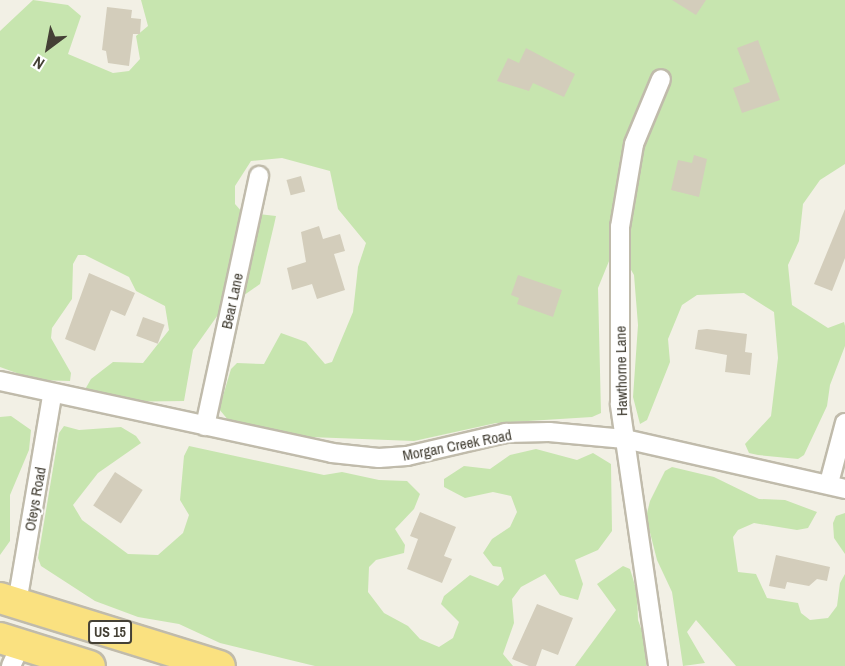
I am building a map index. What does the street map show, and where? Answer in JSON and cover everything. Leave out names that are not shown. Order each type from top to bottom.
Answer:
[{"type":"highway","name":"US 15","points":[[8,601],[220,666]]},
{"type":"highway","name":"US 15","points":[[10,650],[90,666]]},
{"type":"street","name":"Hawthorne Lane","points":[[658,666],[620,404],[620,227],[634,144],[661,79]]},
{"type":"street","name":"Bear Lane","points":[[205,426],[259,176]]},
{"type":"street","name":"Morgan Creek Road","points":[[0,381],[52,395],[332,453],[379,458],[440,450],[506,433],[549,432],[625,439],[837,486]]},
{"type":"street","name":"Oteys Road","points":[[8,601],[52,395]]},
{"type":"street","points":[[837,486],[845,423]]},
{"type":"green space","points":[[33,0],[68,5],[81,16],[68,54],[113,73],[129,71],[140,59],[136,36],[148,26],[141,0],[845,0],[845,164],[820,180],[803,204],[799,241],[788,265],[792,305],[828,328],[844,322],[845,326],[845,346],[830,385],[827,406],[804,455],[798,459],[758,455],[749,453],[745,444],[771,416],[778,358],[774,312],[744,293],[697,295],[682,305],[668,339],[670,362],[647,420],[640,424],[633,397],[638,325],[634,275],[616,244],[598,288],[601,413],[592,417],[496,423],[414,441],[284,436],[229,421],[219,409],[231,369],[237,363],[264,364],[281,333],[306,342],[325,364],[332,362],[353,312],[358,267],[366,243],[338,209],[330,171],[282,158],[251,161],[235,186],[235,204],[242,212],[276,216],[274,225],[260,284],[220,312],[193,350],[184,401],[106,402],[83,393],[91,379],[113,362],[143,363],[169,330],[165,306],[136,291],[129,277],[85,255],[78,255],[73,264],[72,299],[52,328],[51,338],[71,373],[70,381],[36,380],[0,367],[0,31]]},
{"type":"green space","points":[[11,416],[31,430],[29,450],[10,495],[10,541],[0,555],[0,417]]},
{"type":"green space","points":[[64,426],[79,430],[121,427],[136,436],[141,443],[98,473],[73,505],[82,520],[128,554],[158,555],[183,533],[189,515],[180,500],[184,456],[189,446],[324,475],[342,472],[379,480],[407,481],[420,494],[414,509],[395,529],[405,545],[404,553],[376,560],[369,567],[368,592],[384,613],[408,626],[420,639],[439,647],[453,638],[459,622],[441,604],[444,596],[470,575],[498,586],[504,579],[501,567],[493,566],[483,553],[492,539],[510,527],[517,512],[511,496],[493,492],[465,498],[444,487],[444,479],[464,466],[490,469],[510,455],[536,449],[577,460],[593,453],[611,464],[612,531],[598,550],[575,560],[583,584],[578,600],[560,595],[545,574],[521,587],[512,599],[514,623],[503,654],[513,666],[315,666],[220,643],[179,624],[138,617],[95,601],[41,566],[38,558],[59,433]]},
{"type":"green space","points":[[672,467],[714,477],[759,499],[785,500],[817,512],[808,528],[797,530],[754,523],[738,530],[733,537],[738,572],[756,574],[767,598],[798,603],[801,613],[810,620],[828,618],[837,606],[840,583],[845,574],[845,666],[736,666],[696,620],[687,632],[705,663],[683,666],[672,592],[657,560],[646,517],[650,501],[665,471]]},
{"type":"green space","points":[[845,513],[845,554],[834,538],[833,523],[836,516]]},
{"type":"green space","points":[[623,566],[630,569],[637,592],[638,620],[647,645],[646,666],[575,666],[616,610],[597,584]]},
{"type":"building","points":[[672,0],[706,0],[696,15]]},
{"type":"building","points":[[107,7],[132,10],[131,18],[141,19],[140,34],[133,34],[129,66],[108,63],[106,51],[102,50]]},
{"type":"building","points":[[758,40],[780,100],[742,113],[733,88],[750,82],[737,48]]},
{"type":"building","points":[[526,48],[575,74],[564,97],[533,83],[529,91],[497,81],[508,58],[519,63]]},
{"type":"building","points":[[694,155],[707,159],[699,197],[671,190],[678,160],[692,163]]},
{"type":"building","points":[[301,176],[305,191],[291,195],[287,180]]},
{"type":"building","points":[[845,209],[845,258],[832,291],[814,284]]},
{"type":"building","points":[[319,226],[323,239],[340,234],[345,251],[334,254],[345,290],[317,299],[312,284],[292,290],[287,268],[306,262],[301,232]]},
{"type":"building","points":[[89,273],[135,293],[125,316],[111,310],[95,351],[65,339]]},
{"type":"building","points":[[518,275],[562,290],[553,317],[517,304],[519,298],[511,295]]},
{"type":"building","points":[[143,317],[165,325],[158,344],[136,336]]},
{"type":"building","points":[[698,330],[747,334],[745,352],[752,353],[750,375],[725,372],[727,355],[695,349]]},
{"type":"building","points":[[115,472],[143,490],[121,524],[93,506]]},
{"type":"building","points":[[420,512],[456,527],[444,556],[452,559],[442,583],[407,569],[418,539],[410,536]]},
{"type":"building","points":[[776,555],[830,567],[827,581],[817,579],[809,586],[787,582],[785,589],[769,586]]},
{"type":"building","points":[[537,604],[573,618],[558,655],[542,649],[536,666],[529,666],[512,659]]}]
